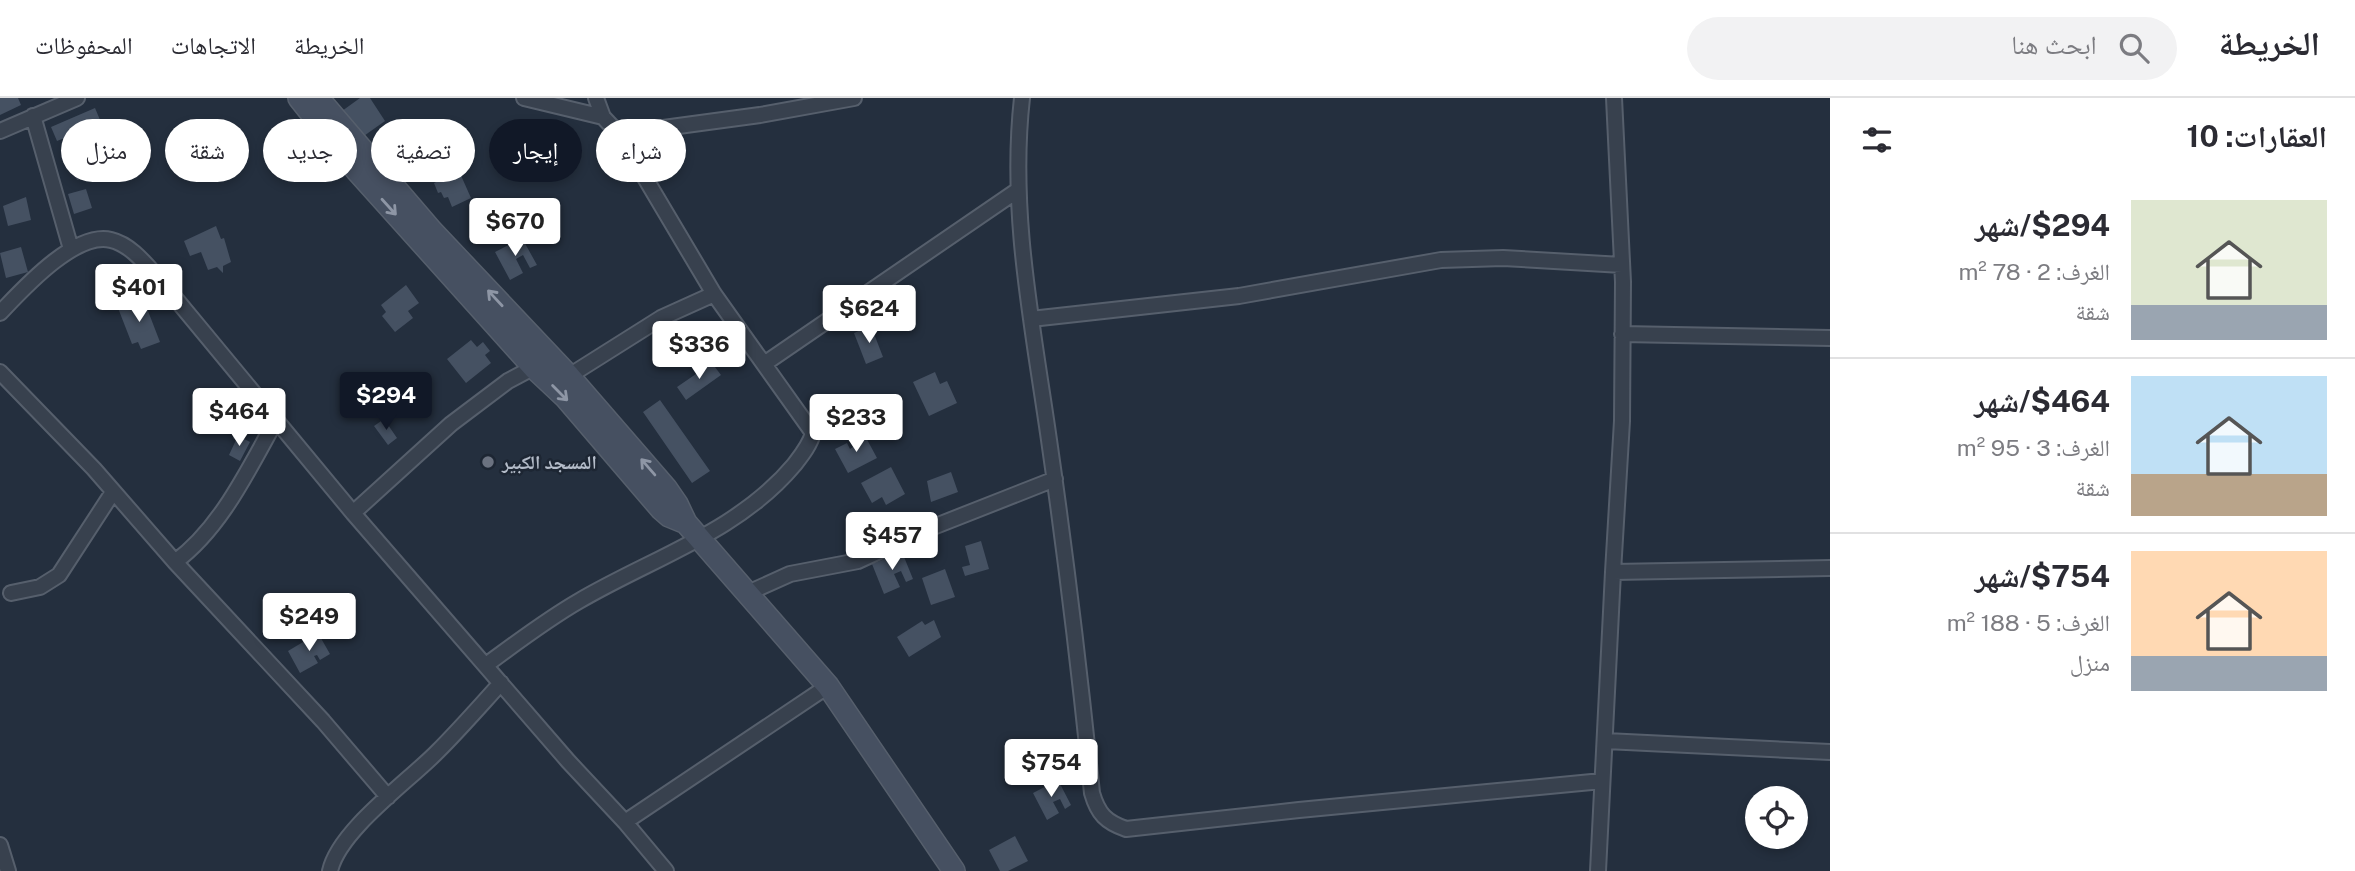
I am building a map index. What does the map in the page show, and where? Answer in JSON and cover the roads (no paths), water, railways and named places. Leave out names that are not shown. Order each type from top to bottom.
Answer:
[{"type":"street","points":[[0,131],[77,98]]},
{"type":"street","points":[[299,98],[357,171],[542,362],[569,376],[666,488],[693,531],[828,686],[954,871]]},
{"type":"street","points":[[318,98],[542,362],[565,397],[661,509],[693,531]]},
{"type":"street","points":[[524,98],[603,117]]},
{"type":"street","points":[[596,98],[603,117]]},
{"type":"street","points":[[686,125],[760,116],[854,98]]},
{"type":"street","points":[[1022,98],[1018,190],[1021,250],[1073,612],[1092,793],[1099,813],[1114,825],[1126,829],[1602,781]]},
{"type":"street","points":[[1598,871],[1622,421],[1622,265],[1614,98]]},
{"type":"street","points":[[33,116],[71,250]]},
{"type":"street","points":[[486,665],[538,626],[642,566],[693,531],[754,506],[775,487],[813,437],[714,294],[648,182]]},
{"type":"street","points":[[764,364],[1018,190]]},
{"type":"street","points":[[0,313],[42,272],[71,250],[99,239],[110,240],[128,248],[161,281],[353,513],[666,871]]},
{"type":"street","points":[[1031,319],[1239,296],[1441,260],[1503,258],[1622,265]]},
{"type":"street","points":[[569,376],[661,318],[714,294]]},
{"type":"street","points":[[1622,334],[1830,338]]},
{"type":"street","points":[[353,513],[451,424],[509,381],[542,362]]},
{"type":"street","points":[[0,372],[94,469],[175,562],[323,721],[388,797]]},
{"type":"street","points":[[175,562],[191,550],[215,522],[276,420]]},
{"type":"street","points":[[748,593],[790,574],[859,561],[923,531],[1055,479]]},
{"type":"street","points":[[11,593],[40,587],[59,575],[113,492]]},
{"type":"street","points":[[1613,572],[1830,568]]},
{"type":"street","points":[[330,871],[336,856],[356,829],[437,752],[501,683]]},
{"type":"street","points":[[625,822],[828,686]]},
{"type":"street","points":[[1606,741],[1830,752]]},
{"type":"street","points":[[0,845],[8,871]]},
{"type":"place","name":"المسجد الكبير","points":[[488,462]]}]
